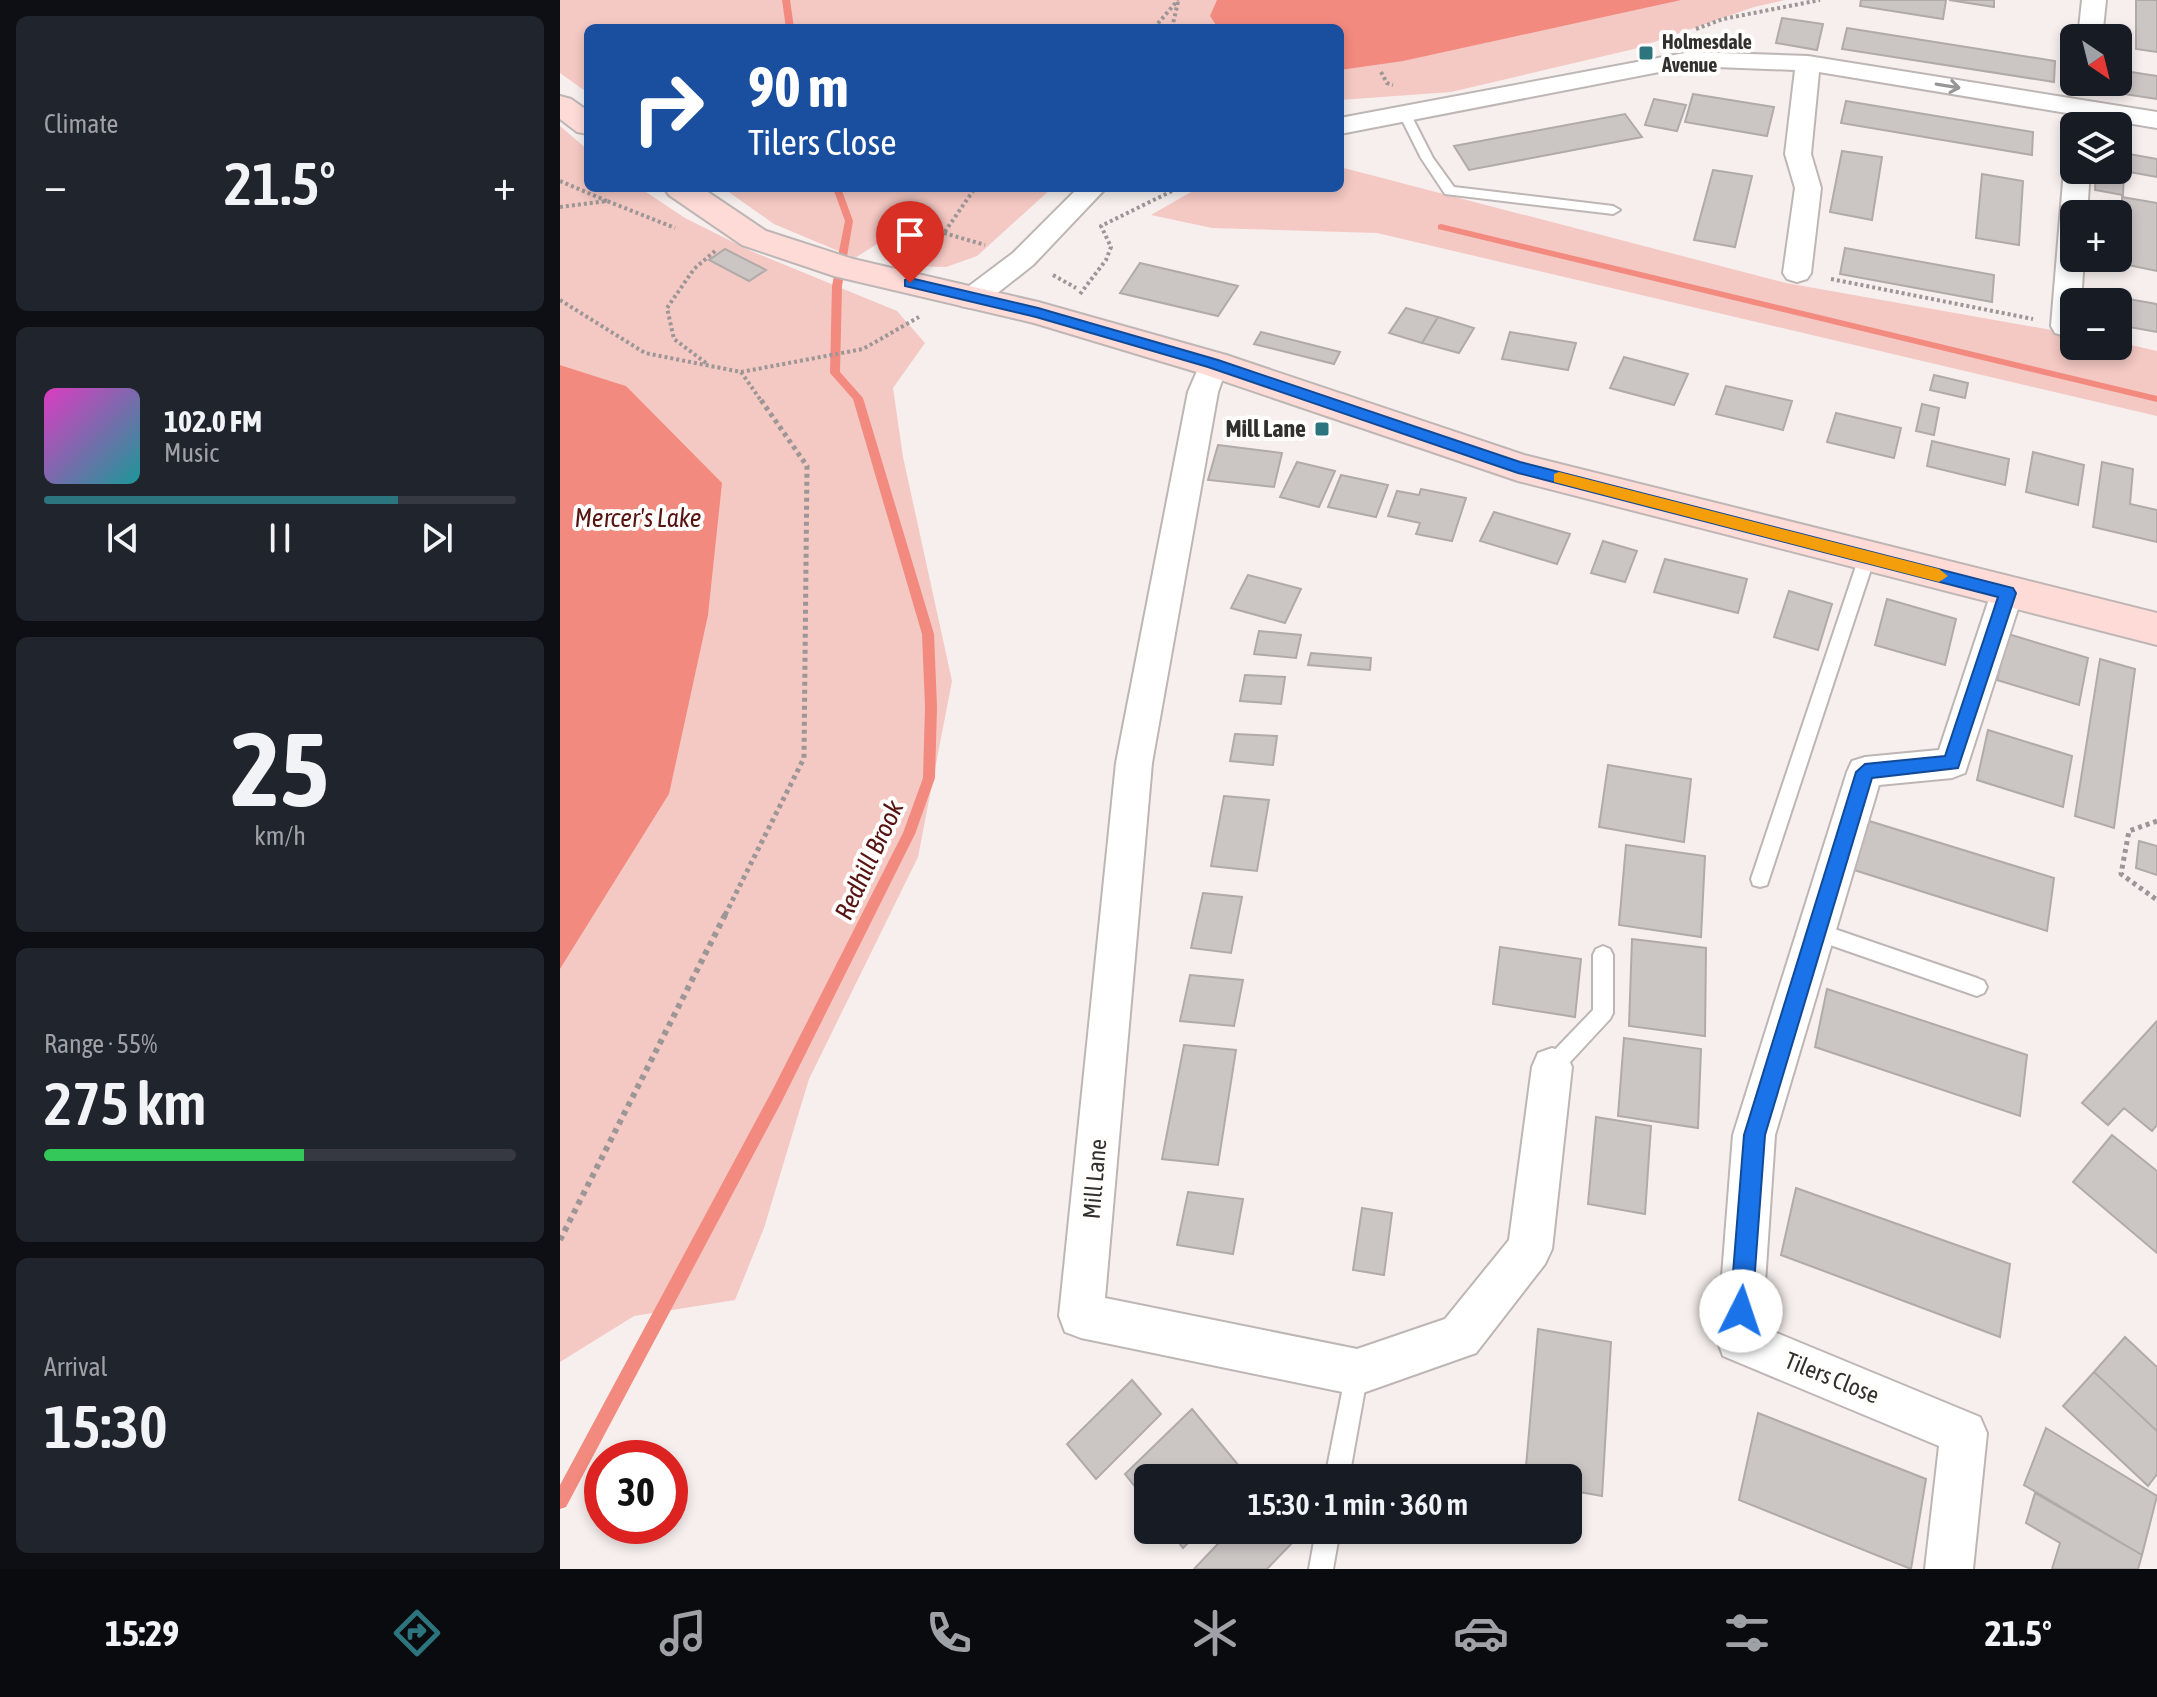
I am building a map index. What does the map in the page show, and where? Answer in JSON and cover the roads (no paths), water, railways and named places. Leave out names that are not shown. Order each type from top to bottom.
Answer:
[{"type":"street","points":[[2091,24],[2094,0]]},
{"type":"street","points":[[1344,125],[1649,69],[1807,71],[2060,118]]},
{"type":"street","points":[[1797,273],[1808,188],[1798,154],[1807,71]]},
{"type":"street","points":[[560,105],[584,122]]},
{"type":"street","points":[[2132,121],[2157,120]]},
{"type":"street","points":[[2132,139],[2157,143]]},
{"type":"street","points":[[2068,288],[2076,184]]},
{"type":"street","points":[[686,192],[754,238],[844,267],[1079,325],[1213,364],[1518,467],[2157,629]]},
{"type":"street","points":[[971,299],[994,259],[1074,192]]},
{"type":"street","points":[[971,299],[1023,259],[1089,192]]},
{"type":"street","name":"Mill Lane","points":[[1213,364],[1203,392],[1134,763],[1081,1316],[1357,1372]]},
{"type":"street","name":"Tilers Close","points":[[1949,1569],[1964,1433],[1739,1340],[1754,1135],[1865,772],[1952,763],[2007,593]]},
{"type":"street","points":[[1357,1372],[1460,1337],[1530,1249],[1552,1067]]},
{"type":"lane","points":[[1405,114],[1427,158],[1450,191],[1613,210]]},
{"type":"lane","points":[[1760,879],[1867,557]]},
{"type":"lane","points":[[1817,932],[1977,987]]},
{"type":"lane","points":[[1552,1067],[1603,1013],[1603,955]]},
{"type":"lane","points":[[1340,1464],[1357,1372]]},
{"type":"lane","points":[[1321,1569],[1325,1544]]},
{"type":"water","points":[[1217,0],[1681,0],[1403,61],[1344,69],[1344,24],[1215,24],[1210,16]]},
{"type":"water","name":"Mercer's Lake","points":[[560,365],[626,386],[722,483],[708,615],[669,794],[560,969]]},
{"type":"waterway","name":"Redhill Brook","points":[[786,0],[789,24]]},
{"type":"waterway","name":"Redhill Brook","points":[[560,1501],[777,1096],[909,834],[929,778],[931,707],[928,634],[858,398],[835,373],[837,286],[849,221],[838,192]]},
{"type":"waterway","points":[[1441,227],[2157,399]]},
{"type":"place","name":"Holmesdale Avenue","points":[[1646,53]]},
{"type":"place","name":"Mill Lane","points":[[1322,429]]}]
